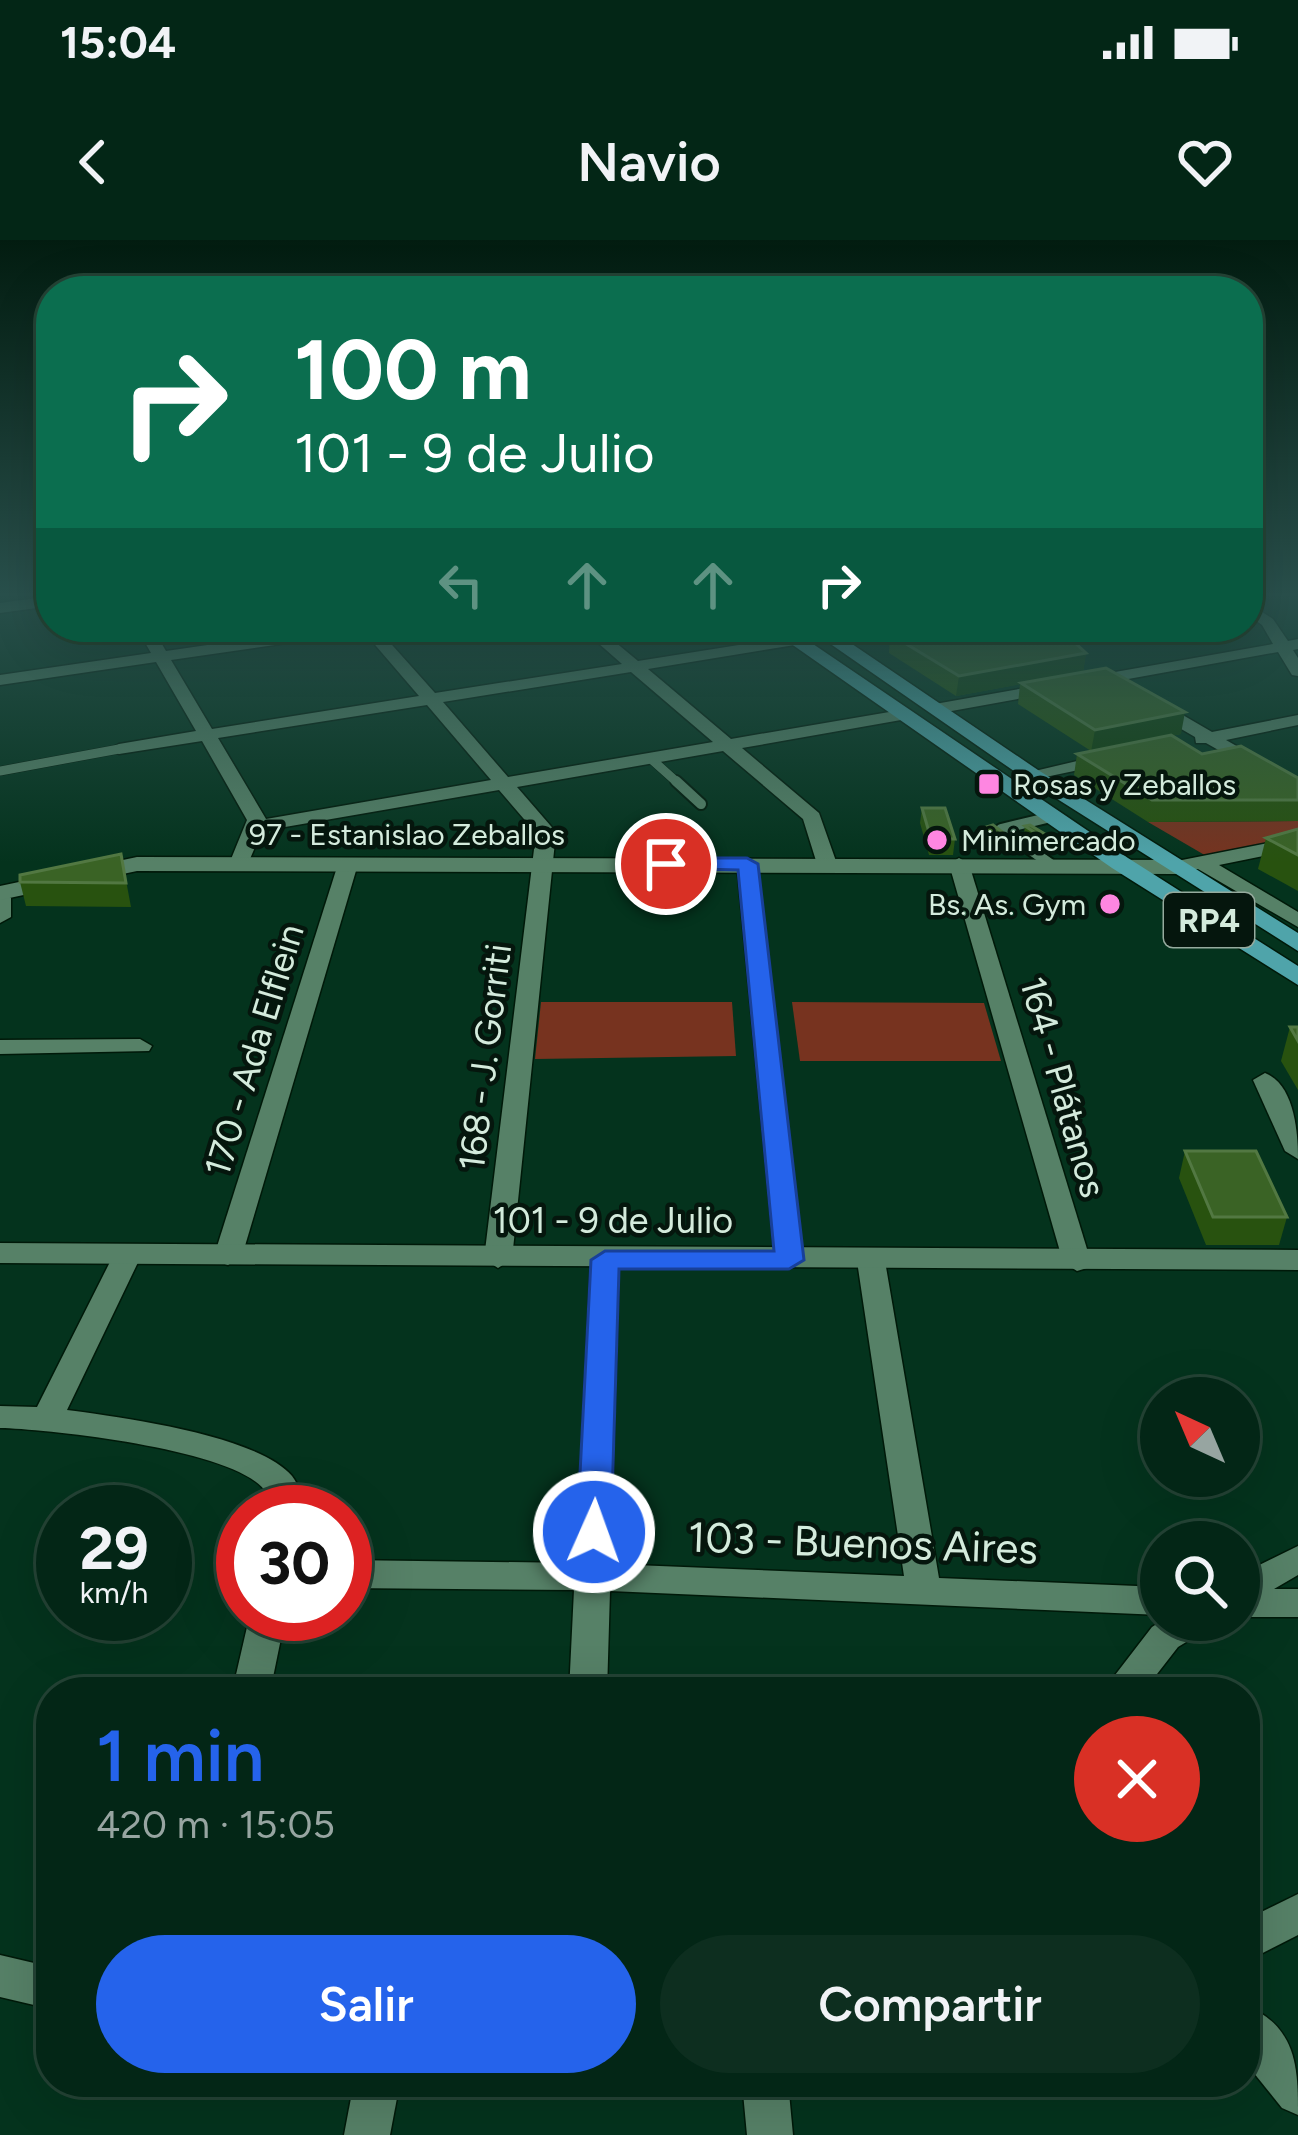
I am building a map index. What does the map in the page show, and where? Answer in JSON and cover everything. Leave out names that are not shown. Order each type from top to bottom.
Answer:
[{"type":"main road","name":"RP4","points":[[857,684],[1298,977]]},
{"type":"main road","name":"RP4","points":[[899,684],[1177,867],[1297,937]]},
{"type":"street","points":[[179,684],[258,826]]},
{"type":"street","points":[[420,684],[544,825],[544,864]]},
{"type":"street","points":[[119,748],[520,684]]},
{"type":"street","points":[[655,684],[812,817],[827,864]]},
{"type":"street","points":[[935,709],[1077,684]]},
{"type":"street","points":[[1117,684],[1298,789]]},
{"type":"street","points":[[258,826],[901,715]]},
{"type":"street","points":[[1187,742],[1298,720]]},
{"type":"street","points":[[1031,774],[1142,752]]},
{"type":"street","points":[[238,864],[258,826]]},
{"type":"street","points":[[1177,867],[1298,843]]},
{"type":"street","name":"97 - Estanislao Zeballos","points":[[0,896],[120,865],[1120,863],[1177,867]]},
{"type":"street","name":"170 - Ada Elflein","points":[[228,1256],[349,864]]},
{"type":"street","name":"168 - J. Gorriti","points":[[498,1259],[544,864]]},
{"type":"street","points":[[747,864],[789,1260]]},
{"type":"street","name":"164 - Plátanos","points":[[959,864],[1077,1262]]},
{"type":"street","points":[[1205,865],[1297,937]]},
{"type":"street","points":[[0,896],[0,917]]},
{"type":"street","points":[[0,1047],[140,1046]]},
{"type":"street","points":[[1265,1080],[1298,1151]]},
{"type":"street","name":"101 - 9 de Julio","points":[[0,1253],[605,1260],[1298,1260]]},
{"type":"street","points":[[47,1418],[128,1254]]},
{"type":"street","points":[[589,1677],[605,1260]]},
{"type":"street","points":[[871,1261],[924,1592]]},
{"type":"street","points":[[0,1417],[47,1418],[147,1435],[241,1461],[280,1485]]},
{"type":"street","points":[[1260,1580],[1298,1559]]},
{"type":"street","name":"103 - Buenos Aires","points":[[372,1574],[592,1577],[1140,1600]]},
{"type":"street","points":[[1260,1603],[1298,1603]]},
{"type":"street","points":[[254,1677],[262,1641]]},
{"type":"street","points":[[1133,1677],[1162,1641]]},
{"type":"street","points":[[1260,1934],[1298,1913]]},
{"type":"street","points":[[0,1976],[36,1984]]},
{"type":"street","points":[[1260,2045],[1298,2092]]},
{"type":"street","points":[[367,2135],[373,2097]]},
{"type":"street","points":[[768,2097],[770,2135]]},
{"type":"lane","points":[[0,771],[119,748]]},
{"type":"lane","points":[[650,758],[701,804]]},
{"type":"lane","points":[[1051,817],[1001,829],[1052,865]]},
{"type":"shaded area","points":[[1298,821],[1298,836],[1208,857],[1148,822]]},
{"type":"shaded area","points":[[541,1002],[732,1002],[736,1056],[535,1059]]},
{"type":"shaded area","points":[[792,1002],[984,1003],[1001,1061],[800,1061]]},
{"type":"building","points":[[1023,684],[1136,684],[1185,712],[1095,730]]},
{"type":"building","points":[[1171,735],[1202,754],[1241,746],[1298,778],[1298,800],[1152,800],[1077,754]]},
{"type":"building","points":[[922,808],[945,808],[955,839],[931,839]]},
{"type":"building","points":[[993,825],[1022,847],[1009,847],[980,829]]},
{"type":"building","points":[[1025,826],[1055,840],[1049,842]]},
{"type":"building","points":[[1298,829],[1298,855],[1266,838]]},
{"type":"building","points":[[121,854],[126,883],[20,882],[20,875]]},
{"type":"building","points":[[1185,1151],[1256,1151],[1287,1217],[1213,1217]]},
{"type":"place","name":"Rosas y Zeballos","points":[[989,784]]},
{"type":"place","name":"Minimercado","points":[[937,840]]},
{"type":"place","name":"Bs. As. Gym","points":[[1110,904]]},
{"type":"route","points":[[594,1532],[605,1260],[789,1260],[747,864],[666,864]]}]
